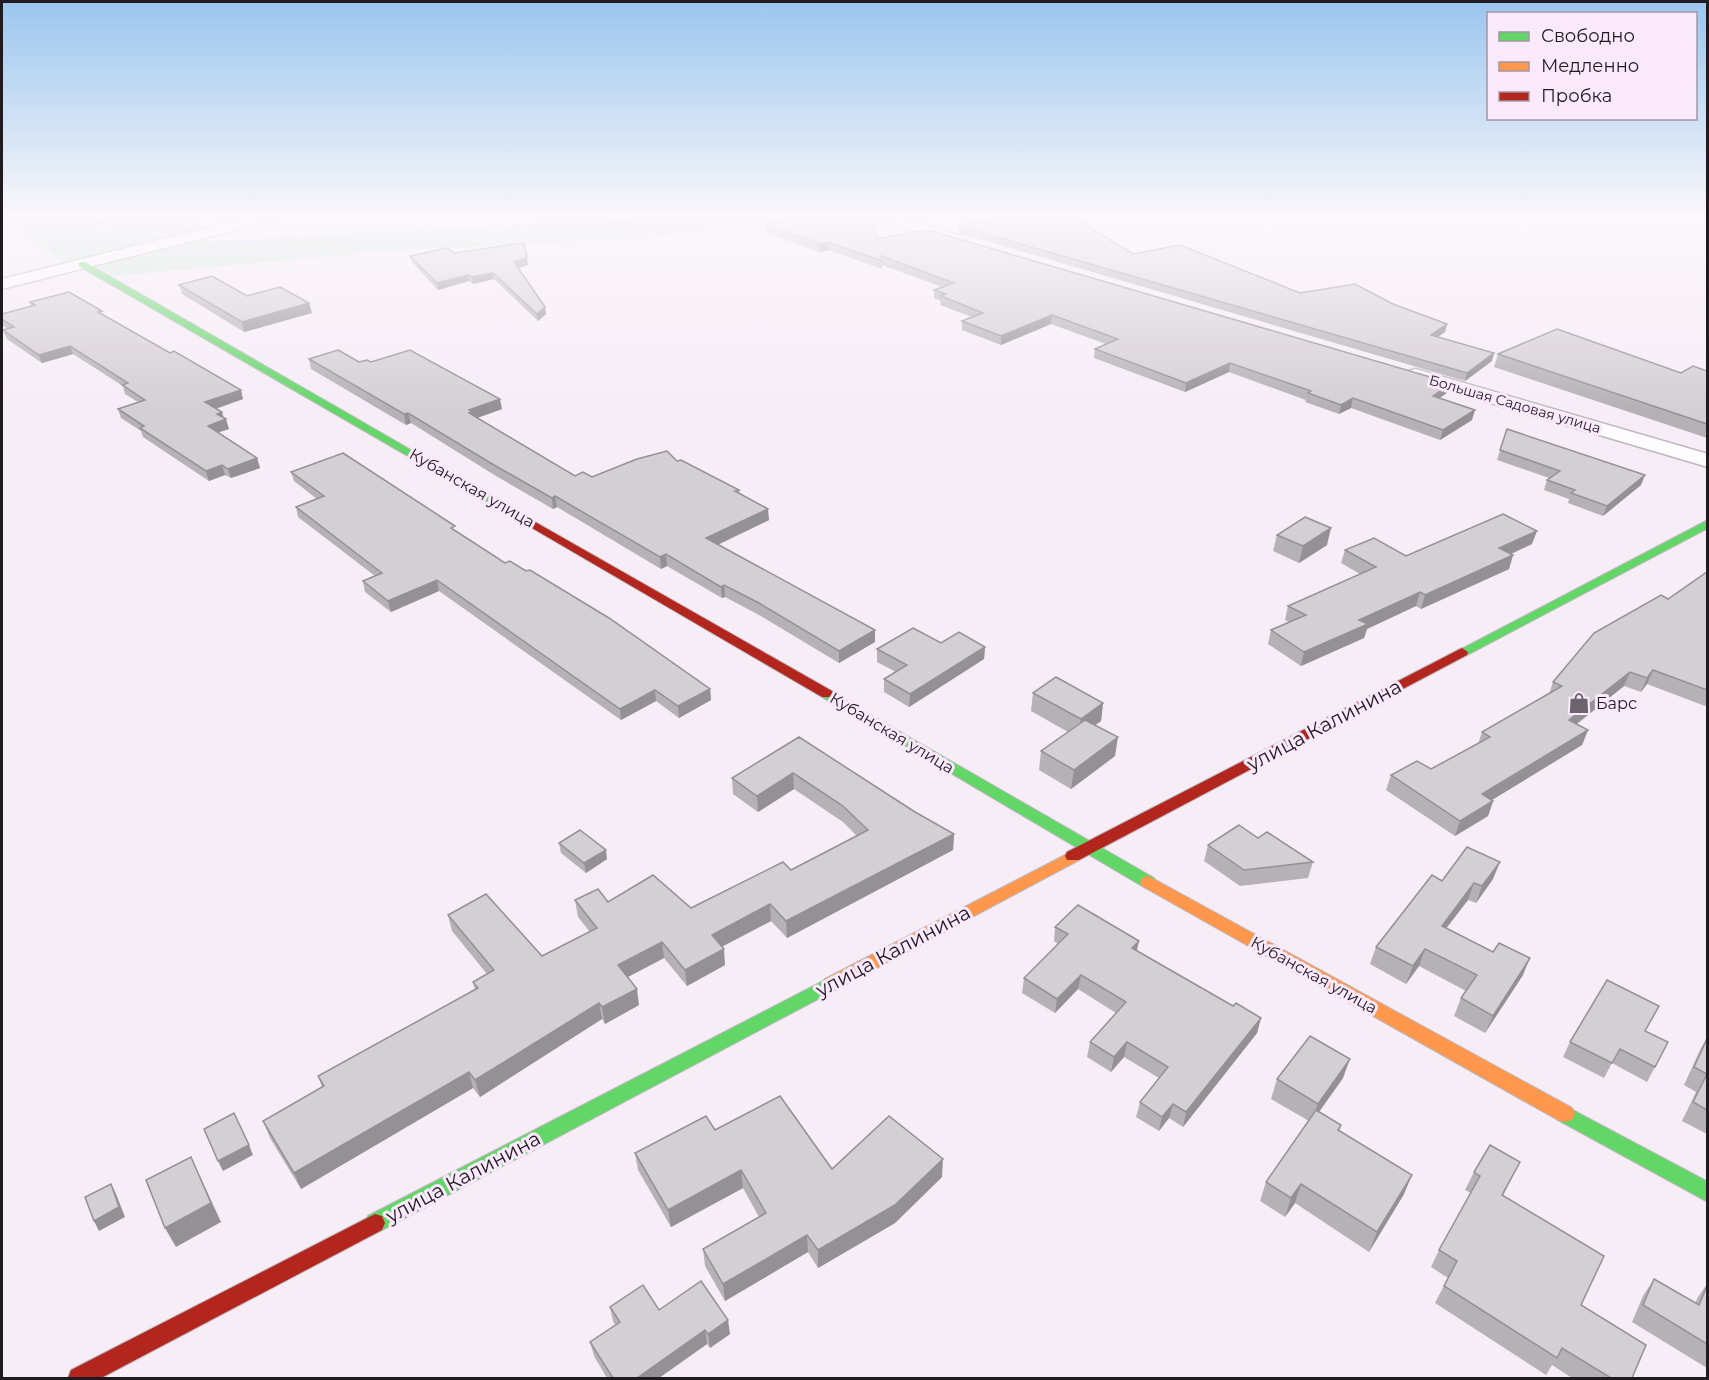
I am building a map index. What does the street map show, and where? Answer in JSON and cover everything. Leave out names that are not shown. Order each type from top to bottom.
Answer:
[{"type":"street","points":[[2,284],[20,279]]},
{"type":"street","name":"Кубанская улица","points":[[109,279],[852,708],[1088,849],[1707,1193]]},
{"type":"street","name":"Большая Садовая улица","points":[[1399,370],[1707,461]]},
{"type":"street","name":"улица Калинина","points":[[79,1378],[1707,523]]},
{"type":"building","points":[[200,279],[218,279],[247,296],[280,287],[309,303],[242,322],[179,285]]},
{"type":"building","points":[[433,279],[451,279],[437,283]]},
{"type":"building","points":[[500,279],[526,279],[545,307],[537,314]]},
{"type":"building","points":[[944,279],[1097,279],[1451,383],[1433,396],[1475,410],[1443,430],[1353,398],[1341,405],[1308,393],[1311,391],[1230,363],[1186,383],[1095,349],[1118,339],[1052,315],[1001,336],[962,321],[983,313],[941,296],[946,294],[934,290],[954,283]]},
{"type":"building","points":[[1144,279],[1266,279],[1300,293],[1355,284],[1393,304],[1447,324],[1431,335],[1494,353],[1467,373]]},
{"type":"building","points":[[69,292],[102,311],[98,312],[170,353],[174,351],[241,390],[205,402],[222,412],[217,414],[226,419],[208,426],[257,458],[228,469],[222,465],[206,471],[140,428],[144,426],[118,409],[145,400],[122,385],[128,383],[70,346],[39,355],[3,330],[14,327],[2,319],[2,314],[35,305],[30,302]]},
{"type":"building","points":[[1557,329],[1681,373],[1693,366],[1707,371],[1707,424],[1498,354]]},
{"type":"building","points":[[338,350],[359,362],[367,360],[371,362],[410,350],[500,399],[469,410],[472,412],[469,413],[575,476],[583,472],[592,477],[637,459],[667,451],[677,461],[681,460],[739,490],[735,491],[768,509],[706,538],[875,630],[839,651],[759,603],[724,585],[721,587],[666,554],[660,557],[555,496],[552,498],[408,413],[404,414],[309,359]]},
{"type":"building","points":[[1507,429],[1645,475],[1607,506],[1571,493],[1575,490],[1547,480],[1560,471],[1500,450]]},
{"type":"building","points":[[343,453],[455,526],[451,528],[505,563],[510,561],[526,571],[530,570],[609,618],[710,689],[678,706],[655,690],[620,709],[437,580],[388,601],[363,581],[382,573],[296,507],[324,496],[291,472]]},
{"type":"building","points":[[1503,514],[1537,531],[1499,548],[1513,555],[1425,595],[1420,592],[1359,620],[1368,624],[1304,652],[1271,630],[1306,615],[1288,606],[1376,567],[1345,550],[1374,538],[1406,556]]},
{"type":"building","points":[[1305,517],[1331,528],[1303,546],[1277,535]]},
{"type":"building","points":[[1707,572],[1707,690],[1653,670],[1647,678],[1630,672],[1569,720],[1588,730],[1482,794],[1493,801],[1460,821],[1391,775],[1417,761],[1431,769],[1490,737],[1482,732],[1562,686],[1553,682],[1594,633],[1661,595],[1668,599]]},
{"type":"building","points":[[913,628],[941,643],[959,632],[985,647],[910,694],[884,679],[907,665],[877,649]]},
{"type":"building","points":[[1056,677],[1103,703],[1081,719],[1033,693]]},
{"type":"building","points":[[1085,720],[1118,737],[1074,770],[1041,751]]},
{"type":"building","points":[[799,737],[915,812],[954,834],[786,921],[770,904],[712,935],[724,949],[685,970],[662,942],[618,965],[637,989],[602,1007],[599,1003],[475,1080],[469,1072],[294,1173],[263,1121],[324,1086],[318,1076],[478,988],[473,982],[494,970],[448,915],[486,894],[542,956],[597,928],[575,900],[598,889],[608,902],[653,875],[691,908],[783,862],[791,870],[868,830],[843,806],[793,773],[757,796],[732,778]]},
{"type":"building","points":[[1239,825],[1258,838],[1267,832],[1313,862],[1244,870],[1208,845]]},
{"type":"building","points":[[580,830],[606,850],[584,863],[559,843]]},
{"type":"building","points":[[1467,847],[1500,862],[1482,886],[1474,883],[1442,926],[1493,952],[1499,943],[1530,958],[1493,1016],[1461,998],[1477,975],[1425,949],[1413,966],[1376,947],[1432,875],[1442,881]]},
{"type":"building","points":[[1078,905],[1139,941],[1132,948],[1233,1006],[1236,1003],[1261,1018],[1186,1112],[1173,1104],[1162,1117],[1140,1102],[1168,1067],[1127,1042],[1114,1057],[1090,1042],[1126,1002],[1081,975],[1057,999],[1024,978],[1068,934],[1055,927]]},
{"type":"building","points":[[1607,980],[1659,1006],[1645,1031],[1668,1042],[1655,1067],[1620,1049],[1612,1063],[1570,1042]]},
{"type":"building","points":[[1310,1036],[1350,1059],[1318,1104],[1277,1079]]},
{"type":"building","points":[[1707,1039],[1707,1074],[1694,1067]]},
{"type":"building","points":[[1707,1074],[1707,1110],[1693,1102]]},
{"type":"building","points":[[780,1096],[832,1169],[889,1116],[943,1159],[895,1205],[818,1250],[807,1235],[723,1284],[703,1249],[766,1213],[741,1170],[668,1210],[635,1153],[706,1116],[715,1130]]},
{"type":"building","points":[[1316,1110],[1341,1125],[1338,1130],[1412,1175],[1377,1232],[1301,1184],[1291,1198],[1266,1182]]},
{"type":"building","points":[[234,1113],[249,1145],[218,1161],[204,1129]]},
{"type":"building","points":[[1490,1145],[1520,1162],[1502,1195],[1604,1256],[1581,1305],[1646,1345],[1632,1378],[1611,1378],[1562,1348],[1557,1358],[1444,1286],[1457,1261],[1439,1250],[1480,1176],[1474,1172]]},
{"type":"building","points":[[191,1157],[211,1203],[165,1228],[146,1180]]},
{"type":"building","points":[[111,1184],[119,1207],[94,1221],[85,1197]]},
{"type":"building","points":[[1654,1279],[1699,1305],[1707,1286],[1707,1344],[1643,1305]]},
{"type":"building","points":[[701,1281],[728,1320],[708,1334],[705,1330],[637,1378],[613,1378],[590,1342],[620,1322],[610,1307],[643,1285],[659,1310]]},
{"type":"traffic: fast","points":[[109,279],[507,509]]},
{"type":"traffic: fast","points":[[1462,652],[1708,523]]},
{"type":"traffic: fast","points":[[827,694],[1148,882]]},
{"type":"traffic: fast","points":[[375,1223],[831,984]]},
{"type":"traffic: fast","points":[[1565,1114],[1708,1193]]},
{"type":"traffic: slow","points":[[831,984],[1073,856]]},
{"type":"traffic: slow","points":[[1148,882],[1565,1114]]},
{"type":"traffic: jam","points":[[507,509],[827,694]]},
{"type":"traffic: jam","points":[[1073,856],[1462,652]]},
{"type":"traffic: jam","points":[[79,1378],[375,1223]]},
{"type":"place","name":"Барс","points":[[1579,703]]}]
